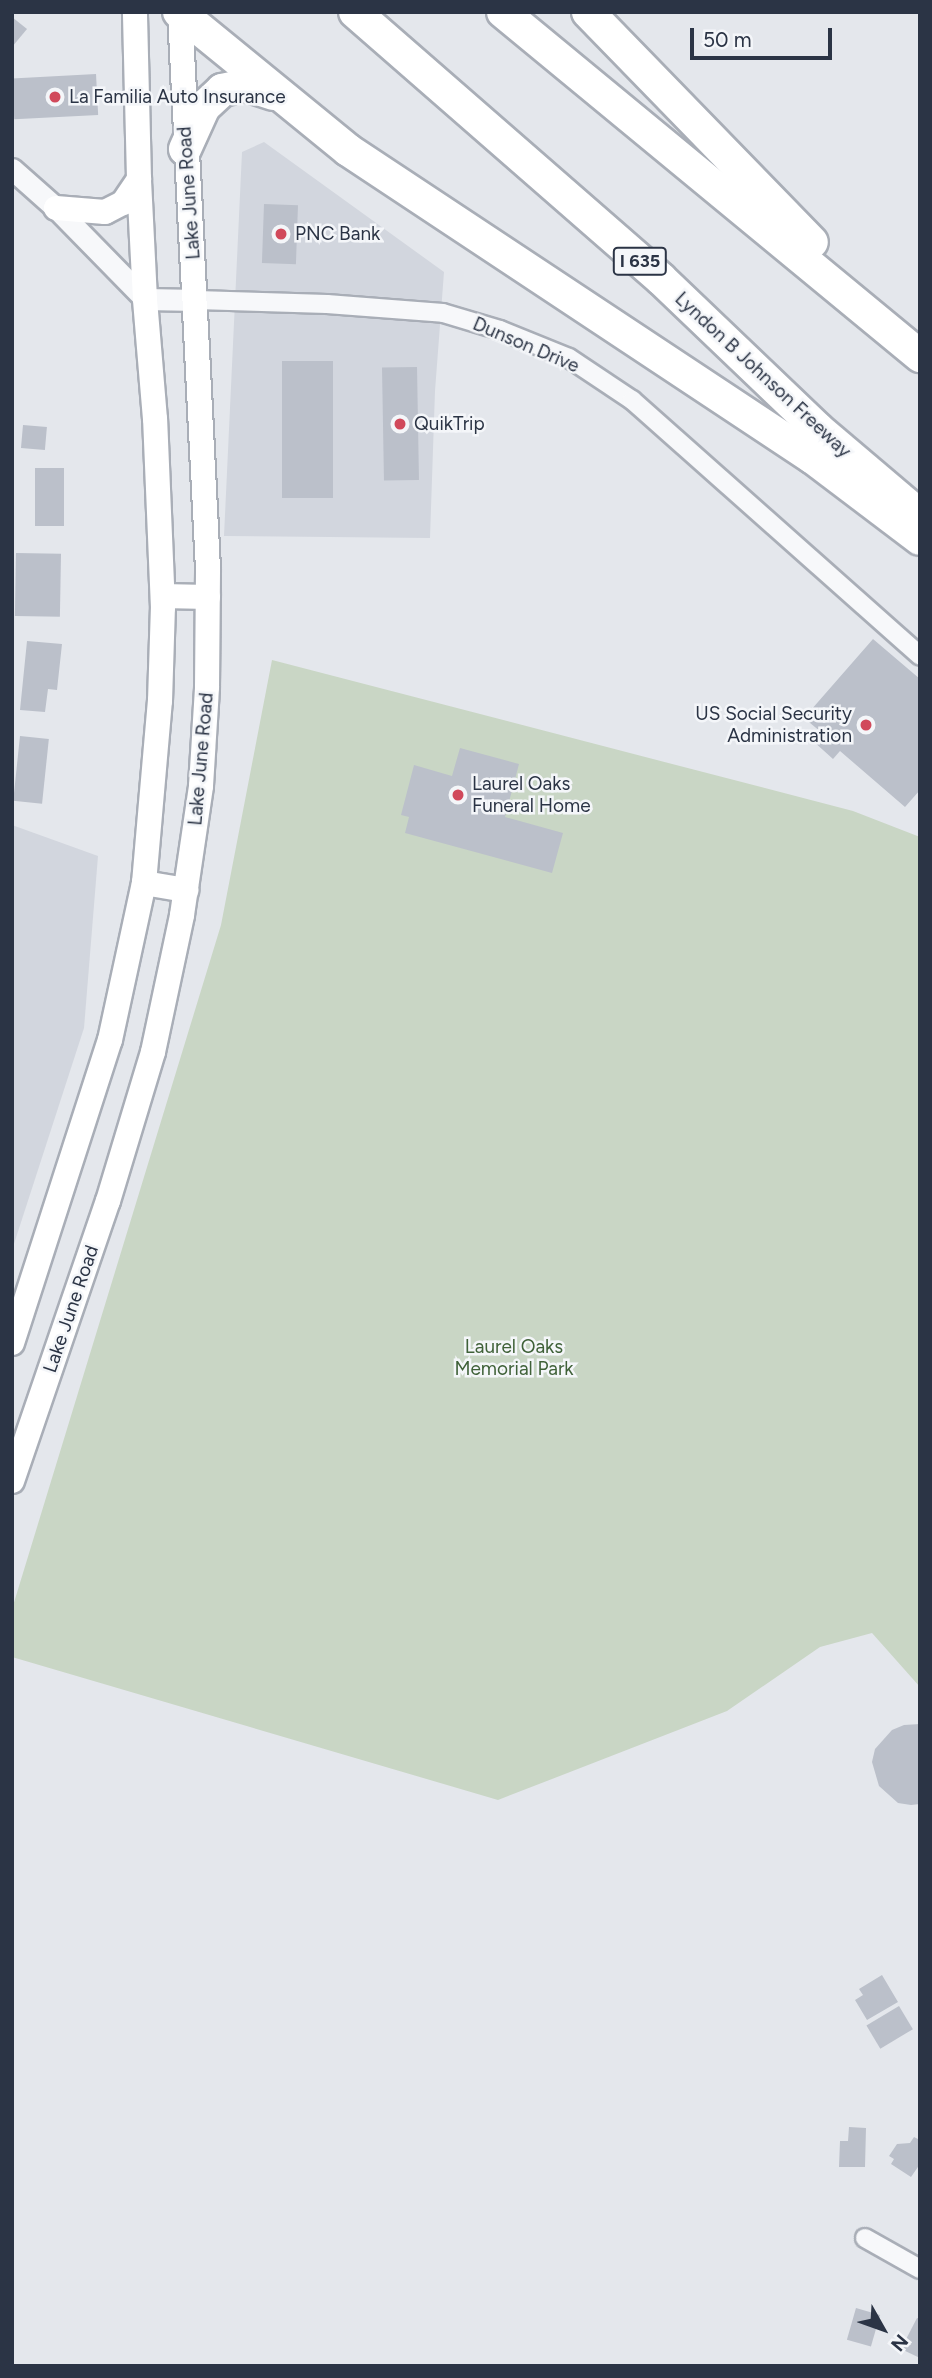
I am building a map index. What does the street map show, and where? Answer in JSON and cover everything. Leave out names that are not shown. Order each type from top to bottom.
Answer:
[{"type":"highway","name":"Lyndon B Johnson Freeway","points":[[355,12],[661,279],[818,429],[920,515]]},
{"type":"highway","points":[[503,12],[920,356]]},
{"type":"highway","points":[[588,12],[920,350]]},
{"type":"highway","points":[[179,13],[348,150],[813,458],[920,539]]},
{"type":"highway","points":[[184,149],[204,107],[222,90],[246,85],[281,97]]},
{"type":"main road","points":[[12,1343],[110,1040],[144,883],[160,701],[163,596],[155,419],[139,179],[135,12]]},
{"type":"main road","name":"Lake June Road","points":[[12,1481],[108,1201],[153,1052],[186,890],[201,786],[207,687],[208,597],[197,300],[184,149],[179,13]]},
{"type":"main road","points":[[57,208],[105,212],[123,203],[139,179]]},
{"type":"main road","points":[[163,596],[208,597]]},
{"type":"main road","points":[[144,883],[186,890]]},
{"type":"street","points":[[12,169],[57,208],[145,299],[197,300]]},
{"type":"street","name":"Dunson Drive","points":[[197,300],[345,305],[443,313],[499,330],[569,358],[632,400],[920,656]]},
{"type":"street","points":[[865,2238],[920,2269]]},
{"type":"shaded area","points":[[264,142],[444,272],[435,391],[430,538],[224,536],[242,152]]},
{"type":"shaded area","points":[[12,825],[98,856],[84,1028],[12,1250]]},
{"type":"green space","name":"Laurel Oaks Memorial Park","points":[[272,660],[853,811],[920,837],[920,1687],[872,1633],[820,1647],[727,1711],[498,1800],[12,1657],[12,1609],[221,925]]},
{"type":"building","points":[[12,17],[27,29],[12,47]]},
{"type":"building","name":"La Familia Auto Insurance","points":[[96,74],[98,115],[14,119],[12,78]]},
{"type":"building","name":"PNC Bank","points":[[264,204],[298,205],[296,264],[262,263]]},
{"type":"building","points":[[282,361],[333,361],[333,498],[282,498]]},
{"type":"building","name":"QuikTrip","points":[[417,367],[419,480],[384,481],[382,368]]},
{"type":"building","points":[[23,425],[47,427],[45,450],[21,448]]},
{"type":"building","points":[[35,468],[64,468],[64,526],[35,526]]},
{"type":"building","points":[[16,553],[61,554],[60,617],[15,616]]},
{"type":"building","name":"US Social Security Administration","points":[[873,639],[920,679],[920,790],[905,807],[840,751],[833,759],[813,741],[821,732],[804,718]]},
{"type":"building","points":[[27,641],[62,644],[57,690],[48,689],[45,712],[20,710]]},
{"type":"building","points":[[20,736],[49,739],[42,804],[13,801]]},
{"type":"building","name":"Laurel Oaks Funeral Home","points":[[460,748],[519,764],[505,817],[563,833],[552,873],[405,833],[409,817],[401,815],[414,765],[452,776]]},
{"type":"building","points":[[920,1724],[920,1804],[898,1803],[879,1786],[872,1762],[875,1749],[892,1730],[904,1725]]},
{"type":"building","points":[[882,1975],[898,2002],[867,2020],[855,2000],[863,1995],[859,1989]]},
{"type":"building","points":[[899,2006],[913,2029],[880,2049],[866,2026]]},
{"type":"building","points":[[849,2127],[866,2128],[865,2167],[839,2167],[840,2141],[848,2141]]},
{"type":"building","points":[[914,2137],[920,2140],[920,2164],[911,2177],[891,2164],[894,2159],[889,2156],[897,2144],[910,2143]]},
{"type":"building","points":[[856,2308],[880,2315],[871,2347],[847,2340]]},
{"type":"building","points":[[917,2318],[920,2319],[920,2358],[901,2349]]},
{"type":"place","name":"La Familia Auto Insurance","points":[[55,97]]},
{"type":"place","name":"PNC Bank","points":[[281,234]]},
{"type":"place","name":"QuikTrip","points":[[400,424]]},
{"type":"place","name":"US Social Security Administration","points":[[866,725]]},
{"type":"place","name":"Laurel Oaks Funeral Home","points":[[458,795]]}]
